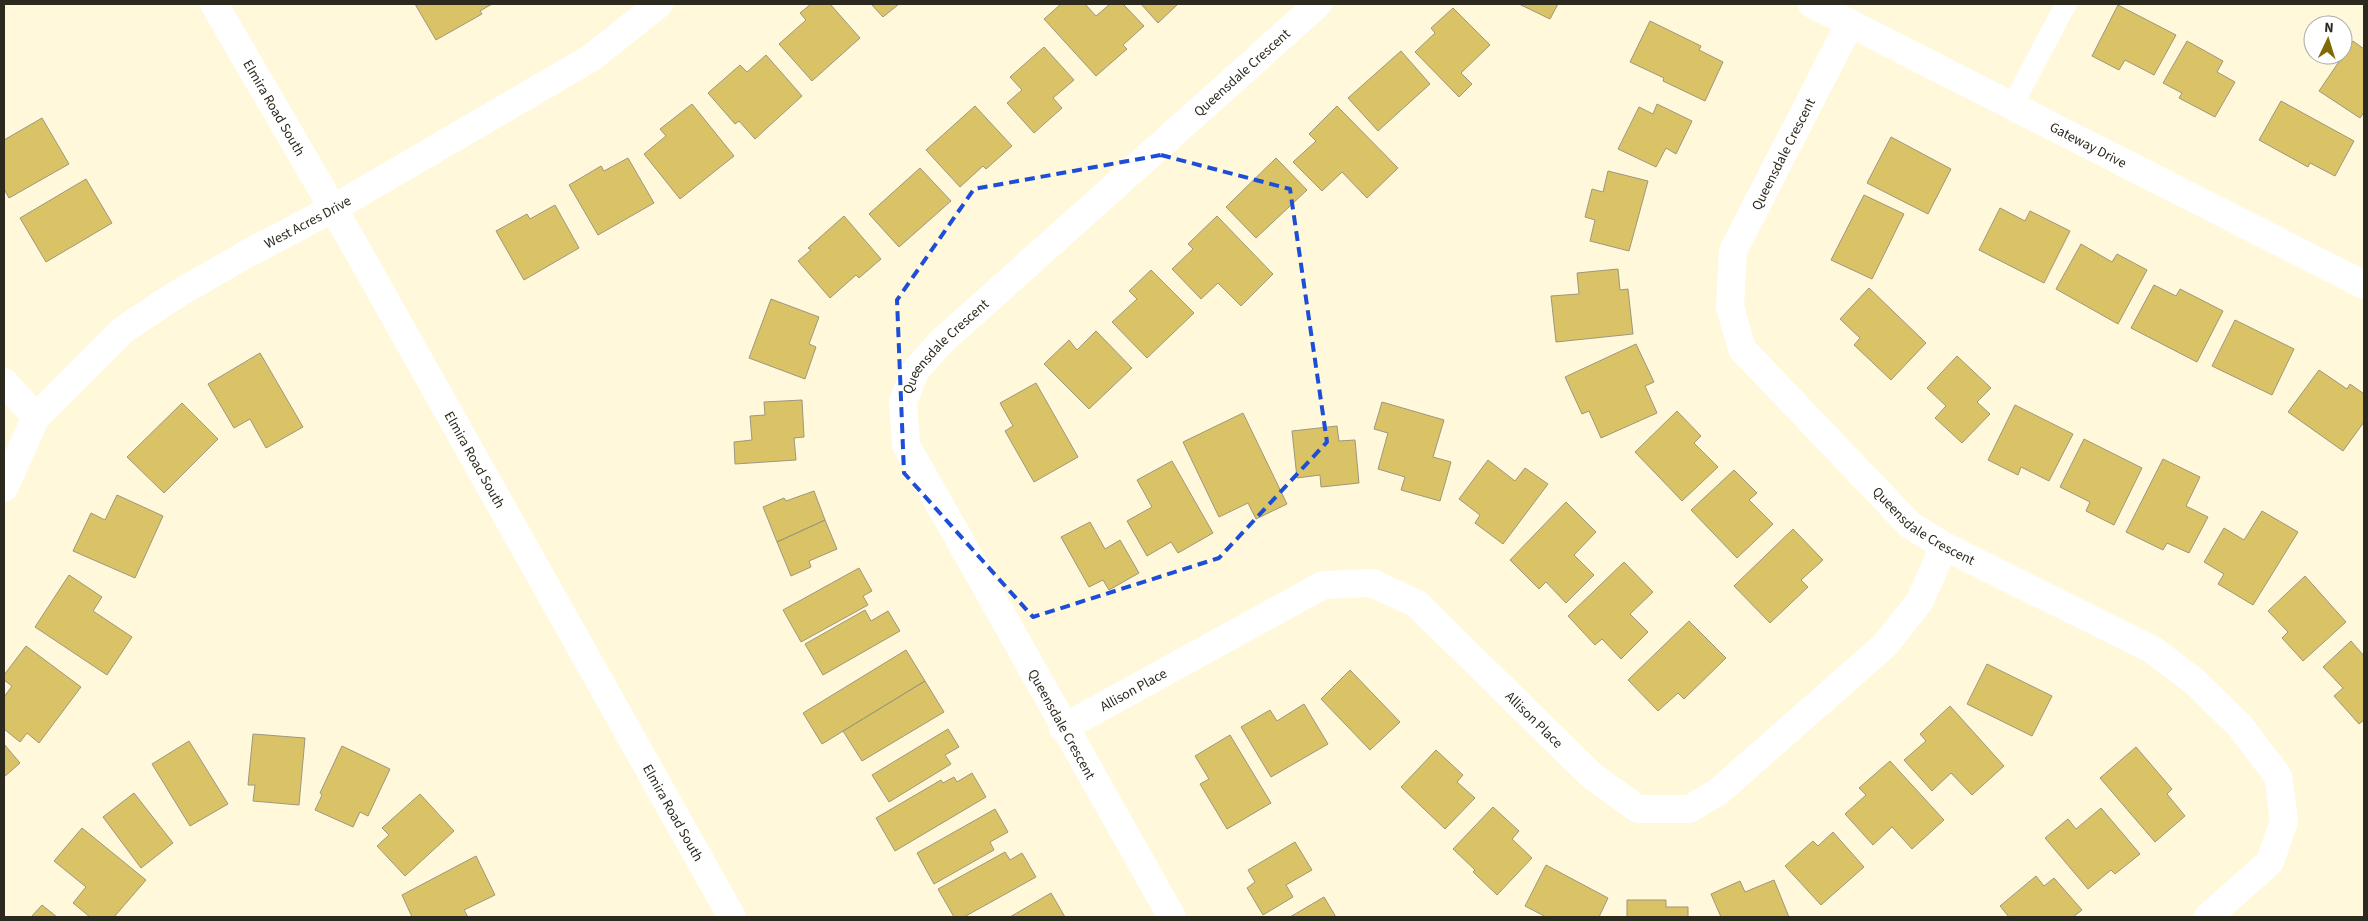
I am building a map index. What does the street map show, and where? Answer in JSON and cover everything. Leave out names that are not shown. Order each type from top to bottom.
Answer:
[{"type":"street","name":"Elmira Road South","points":[[214,4],[334,208],[732,917]]},
{"type":"street","name":"Queensdale Crescent","points":[[1172,917],[906,444],[903,402],[915,371],[941,342],[1318,4]]},
{"type":"street","name":"Gateway Drive","points":[[1812,4],[2364,285]]},
{"type":"street","name":"West Acres Drive","points":[[4,488],[36,417],[123,330],[174,296],[245,255],[334,208],[591,58],[644,9]]},
{"type":"street","name":"Queensdale Crescent","points":[[1850,23],[1733,251],[1730,307],[1742,349],[1910,525],[1944,546],[2153,650],[2195,682],[2233,720],[2278,776],[2284,821],[2270,862],[2208,917]]},
{"type":"street","points":[[4,382],[36,417]]},
{"type":"street","name":"Allison Place","points":[[1064,728],[1323,585],[1372,583],[1417,604],[1591,775],[1638,809],[1689,809],[1718,792],[1885,645],[1920,601],[1944,546]]},
{"type":"lane","points":[[2012,106],[2066,4]]},
{"type":"highlighted area","points":[[1161,155],[1290,189],[1327,442],[1219,558],[1033,617],[904,473],[897,300],[974,189]]},
{"type":"building","points":[[415,4],[492,4],[480,11],[482,14],[436,40]]},
{"type":"building","points":[[811,4],[830,4],[860,38],[812,81],[779,44],[806,20],[800,13]]},
{"type":"building","points":[[871,4],[899,4],[883,17]]},
{"type":"building","points":[[1061,4],[1085,4],[1096,16],[1110,4],[1123,4],[1144,26],[1123,45],[1127,49],[1096,76],[1044,19]]},
{"type":"building","points":[[1141,4],[1178,4],[1158,23]]},
{"type":"building","points":[[1519,4],[1558,4],[1550,19]]},
{"type":"building","points":[[2118,5],[2176,35],[2154,75],[2125,60],[2119,70],[2092,56]]},
{"type":"building","points":[[1453,8],[1490,45],[1461,73],[1472,84],[1459,97],[1415,52],[1435,33],[1431,28]]},
{"type":"building","points":[[1650,21],[1701,46],[1699,50],[1723,62],[1705,101],[1663,81],[1664,78],[1630,62]]},
{"type":"building","points":[[2187,41],[2223,61],[2217,72],[2235,82],[2215,117],[2179,98],[2182,93],[2163,83]]},
{"type":"building","points":[[2353,41],[2364,49],[2364,112],[2360,118],[2319,91],[2337,65],[2353,65]]},
{"type":"building","points":[[1044,47],[1074,80],[1053,98],[1062,108],[1034,133],[1007,103],[1022,90],[1010,77]]},
{"type":"building","points":[[1401,51],[1430,84],[1378,131],[1348,98]]},
{"type":"building","points":[[766,55],[802,96],[755,139],[739,121],[735,124],[708,93],[740,65],[747,72]]},
{"type":"building","points":[[2281,101],[2354,141],[2335,176],[2310,163],[2308,167],[2259,140]]},
{"type":"building","points":[[692,104],[734,156],[680,199],[644,154],[666,136],[660,129]]},
{"type":"building","points":[[1657,104],[1692,121],[1676,154],[1666,148],[1656,167],[1618,149],[1639,107],[1653,114]]},
{"type":"building","points":[[975,106],[1012,146],[986,169],[983,166],[960,187],[926,150]]},
{"type":"building","points":[[1337,106],[1398,168],[1367,198],[1342,172],[1322,191],[1293,162],[1316,141],[1309,134]]},
{"type":"building","points":[[42,118],[69,164],[9,198],[4,189],[4,140]]},
{"type":"building","points":[[1891,137],[1951,169],[1928,214],[1867,183]]},
{"type":"building","points":[[628,158],[654,203],[598,235],[569,185],[601,166],[604,171]]},
{"type":"building","points":[[1276,158],[1307,190],[1256,238],[1226,207]]},
{"type":"building","points":[[920,168],[951,201],[899,247],[869,214]]},
{"type":"building","points":[[1608,171],[1648,181],[1629,251],[1590,241],[1595,220],[1585,217],[1592,189],[1603,192]]},
{"type":"building","points":[[86,179],[112,223],[46,262],[20,218]]},
{"type":"building","points":[[1864,195],[1904,214],[1872,279],[1831,260]]},
{"type":"building","points":[[555,205],[579,248],[524,280],[496,231],[527,214],[530,219]]},
{"type":"building","points":[[2000,208],[2025,221],[2030,211],[2070,231],[2044,283],[1979,250]]},
{"type":"building","points":[[844,216],[881,259],[859,278],[856,275],[830,298],[798,261],[811,250],[808,248]]},
{"type":"building","points":[[1217,216],[1273,274],[1241,306],[1218,283],[1201,299],[1172,269],[1193,249],[1188,244]]},
{"type":"building","points":[[2081,244],[2112,262],[2117,254],[2147,270],[2118,324],[2056,289]]},
{"type":"building","points":[[1618,269],[1620,290],[1628,289],[1633,334],[1556,342],[1551,296],[1579,294],[1577,273]]},
{"type":"building","points":[[1151,270],[1194,313],[1147,358],[1112,322],[1137,299],[1129,291]]},
{"type":"building","points":[[2154,285],[2176,296],[2180,289],[2223,311],[2197,362],[2131,328]]},
{"type":"building","points":[[1869,288],[1926,343],[1891,380],[1854,345],[1860,338],[1840,319]]},
{"type":"building","points":[[771,299],[819,317],[809,344],[816,347],[805,379],[749,358]]},
{"type":"building","points":[[2235,320],[2294,349],[2272,395],[2212,366]]},
{"type":"building","points":[[1096,331],[1132,368],[1089,409],[1044,364],[1069,340],[1077,350]]},
{"type":"building","points":[[1636,344],[1654,382],[1645,386],[1657,413],[1601,438],[1589,411],[1582,414],[1565,377]]},
{"type":"building","points":[[260,353],[303,427],[266,448],[250,419],[234,428],[208,384]]},
{"type":"building","points":[[1957,356],[1991,388],[1977,402],[1990,414],[1962,443],[1935,418],[1946,406],[1927,388]]},
{"type":"building","points":[[2319,370],[2347,389],[2350,384],[2364,394],[2364,422],[2343,451],[2288,412]]},
{"type":"building","points":[[1036,383],[1078,457],[1034,482],[1005,431],[1013,426],[1000,403]]},
{"type":"building","points":[[802,400],[804,437],[794,438],[796,460],[735,464],[734,442],[752,440],[750,416],[765,415],[764,402]]},
{"type":"building","points":[[1382,402],[1444,420],[1433,457],[1451,462],[1440,501],[1401,490],[1405,477],[1378,469],[1388,433],[1374,429]]},
{"type":"building","points":[[182,403],[218,439],[164,493],[127,457]]},
{"type":"building","points":[[2015,405],[2073,434],[2049,481],[2021,467],[2018,475],[1988,460]]},
{"type":"building","points":[[1677,411],[1701,436],[1694,443],[1718,467],[1682,501],[1635,452]]},
{"type":"building","points":[[1243,413],[1287,504],[1256,519],[1248,503],[1219,517],[1183,442]]},
{"type":"building","points":[[1337,426],[1339,441],[1355,440],[1359,483],[1321,487],[1320,475],[1297,478],[1292,431]]},
{"type":"building","points":[[2084,439],[2142,468],[2114,525],[2086,511],[2090,502],[2060,487]]},
{"type":"building","points":[[2163,459],[2200,477],[2186,506],[2208,517],[2189,553],[2167,543],[2163,550],[2126,532]]},
{"type":"building","points":[[1488,460],[1515,481],[1525,468],[1548,484],[1503,544],[1475,523],[1480,515],[1459,499]]},
{"type":"building","points":[[1172,461],[1213,533],[1178,553],[1171,542],[1147,556],[1127,521],[1152,507],[1137,480]]},
{"type":"building","points":[[1734,470],[1757,493],[1749,500],[1773,524],[1737,558],[1691,510]]},
{"type":"building","points":[[814,491],[825,520],[777,542],[763,507],[784,498],[786,501]]},
{"type":"building","points":[[117,495],[163,516],[135,578],[73,551],[91,513],[105,520]]},
{"type":"building","points":[[1566,502],[1596,532],[1574,555],[1594,575],[1566,603],[1546,582],[1539,589],[1510,560]]},
{"type":"building","points":[[2262,511],[2298,532],[2253,605],[2218,584],[2224,574],[2204,562],[2224,528],[2244,540]]},
{"type":"building","points":[[825,520],[837,549],[809,561],[811,567],[791,576],[777,542]]},
{"type":"building","points":[[1090,522],[1105,549],[1120,540],[1139,573],[1109,590],[1103,580],[1089,587],[1061,537]]},
{"type":"building","points":[[1793,529],[1823,560],[1801,580],[1808,587],[1770,623],[1734,586]]},
{"type":"building","points":[[1624,562],[1653,592],[1630,614],[1648,632],[1621,659],[1602,639],[1595,645],[1568,616]]},
{"type":"building","points":[[859,568],[872,591],[863,596],[868,605],[801,642],[783,610]]},
{"type":"building","points":[[69,575],[102,597],[93,611],[132,637],[107,675],[35,627]]},
{"type":"building","points":[[2305,576],[2346,622],[2303,661],[2282,638],[2288,632],[2268,611]]},
{"type":"building","points":[[865,610],[871,621],[888,611],[900,631],[823,675],[805,644]]},
{"type":"building","points":[[1689,621],[1726,658],[1684,699],[1678,693],[1658,711],[1628,680]]},
{"type":"building","points":[[2351,641],[2364,656],[2364,720],[2359,724],[2334,696],[2343,688],[2323,667]]},
{"type":"building","points":[[26,646],[81,687],[39,743],[27,733],[20,742],[4,729],[4,697],[12,686],[4,680],[4,675]]},
{"type":"building","points":[[906,650],[925,681],[822,744],[803,713]]},
{"type":"building","points":[[1987,664],[2052,696],[2032,736],[1967,704]]},
{"type":"building","points":[[1350,670],[1400,722],[1370,750],[1321,699]]},
{"type":"building","points":[[925,681],[944,712],[862,761],[843,731]]},
{"type":"building","points":[[1304,704],[1328,744],[1271,777],[1241,727],[1270,710],[1277,721]]},
{"type":"building","points":[[1950,706],[2004,766],[1972,795],[1951,773],[1932,791],[1904,760],[1926,741],[1920,734]]},
{"type":"building","points":[[948,729],[959,747],[945,755],[951,764],[889,802],[872,775]]},
{"type":"building","points":[[253,734],[305,738],[299,805],[253,801],[255,785],[248,785]]},
{"type":"building","points":[[1230,735],[1271,803],[1227,829],[1200,784],[1209,779],[1195,756]]},
{"type":"building","points":[[189,741],[228,804],[190,826],[152,764]]},
{"type":"building","points":[[4,744],[20,763],[4,777]]},
{"type":"building","points":[[342,746],[390,769],[368,816],[360,812],[353,827],[315,810],[322,795],[320,793]]},
{"type":"building","points":[[2136,747],[2172,789],[2167,794],[2185,816],[2155,842],[2100,778]]},
{"type":"building","points":[[1436,750],[1463,775],[1457,782],[1475,798],[1445,829],[1401,787]]},
{"type":"building","points":[[1890,761],[1944,820],[1912,849],[1892,827],[1873,845],[1845,814],[1866,795],[1859,788]]},
{"type":"building","points":[[972,773],[986,797],[895,851],[876,818],[941,780],[943,783],[954,777],[957,782]]},
{"type":"building","points":[[134,793],[173,843],[141,868],[103,817]]},
{"type":"building","points":[[420,794],[454,831],[405,876],[377,846],[389,835],[382,828]]},
{"type":"building","points":[[1493,807],[1519,831],[1512,839],[1532,858],[1497,895],[1453,849]]},
{"type":"building","points":[[2101,808],[2140,854],[2115,874],[2111,870],[2088,889],[2045,838],[2068,819],[2076,829]]},
{"type":"building","points":[[995,809],[1008,832],[990,842],[994,850],[934,884],[917,853]]},
{"type":"building","points":[[82,828],[146,880],[114,917],[90,917],[73,903],[86,887],[54,861]]},
{"type":"building","points":[[1833,832],[1864,867],[1821,905],[1785,866],[1813,841],[1818,846]]},
{"type":"building","points":[[1295,842],[1312,870],[1286,885],[1293,897],[1263,915],[1247,888],[1255,882],[1248,870]]},
{"type":"building","points":[[1005,852],[1010,860],[1022,853],[1036,877],[964,917],[954,917],[938,889]]},
{"type":"building","points":[[476,856],[495,895],[464,910],[468,917],[412,917],[402,895]]},
{"type":"building","points":[[1546,865],[1608,898],[1599,917],[1546,917],[1525,906]]},
{"type":"building","points":[[2036,876],[2044,886],[2054,878],[2082,910],[2073,917],[2009,917],[2000,906]]},
{"type":"building","points":[[1774,880],[1789,917],[1721,917],[1711,894],[1740,881],[1745,892]]},
{"type":"building","points":[[1051,893],[1065,917],[1010,917]]},
{"type":"building","points":[[1324,897],[1336,917],[1290,917]]},
{"type":"building","points":[[1627,900],[1666,900],[1666,907],[1688,907],[1688,917],[1627,917]]},
{"type":"building","points":[[42,905],[57,917],[31,917]]}]
